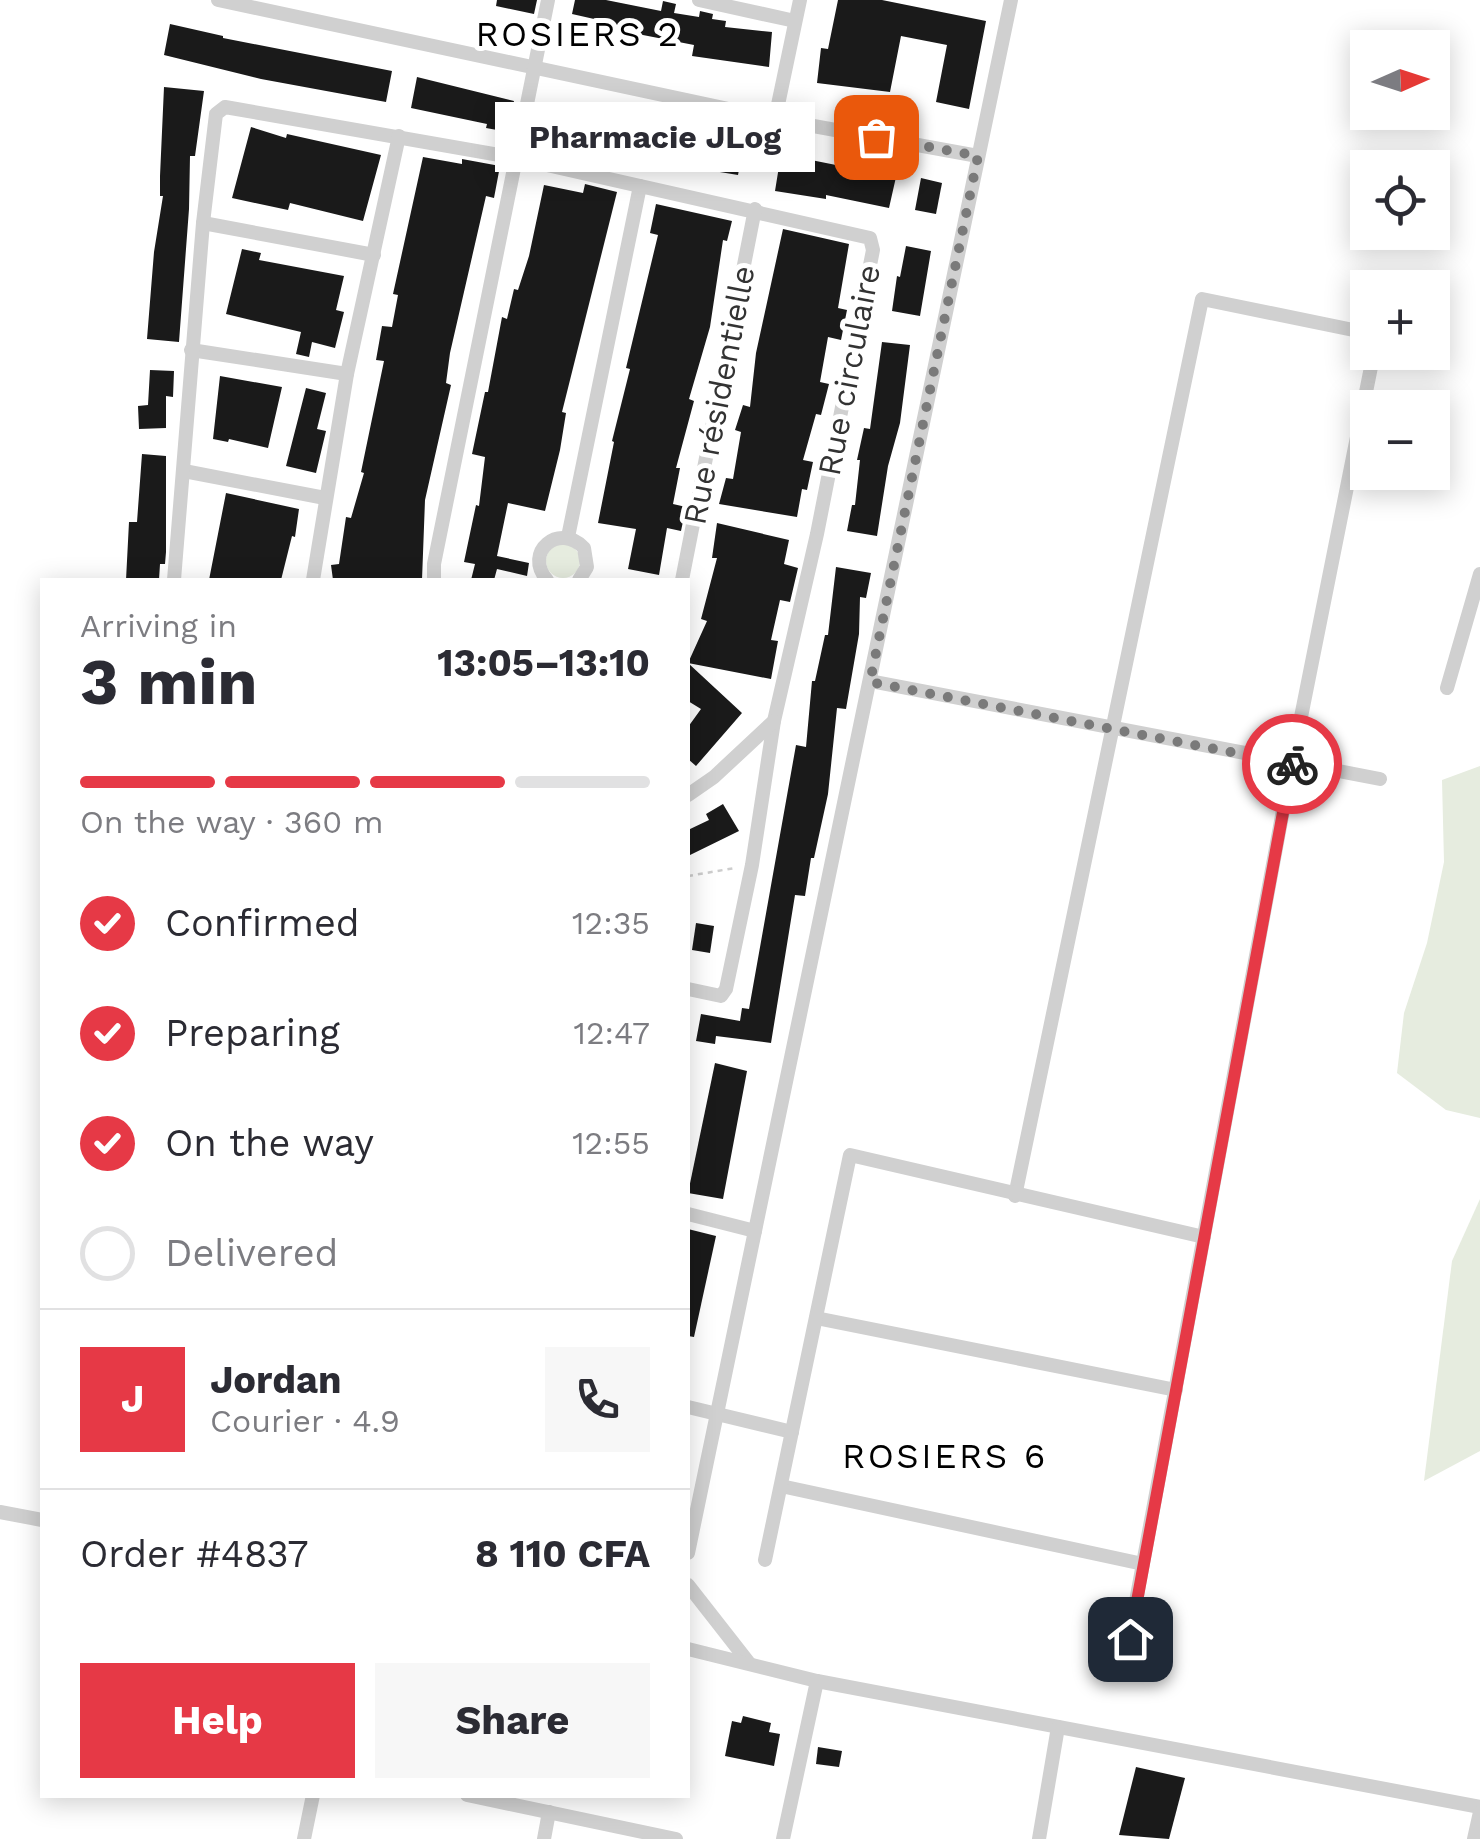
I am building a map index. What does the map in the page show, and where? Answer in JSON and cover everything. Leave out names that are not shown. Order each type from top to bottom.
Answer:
[{"type":"street","points":[[218,0],[775,119],[978,156]]},
{"type":"street","points":[[434,578],[548,0]]},
{"type":"street","points":[[699,0],[795,21]]},
{"type":"street","points":[[775,119],[800,0]]},
{"type":"street","points":[[690,1543],[714,1413],[1011,0]]},
{"type":"street","name":"Rue circulaire","points":[[174,578],[202,223],[216,114],[220,108],[516,158],[866,234],[873,250],[817,534],[774,721],[752,865],[726,990],[721,996],[690,989]]},
{"type":"street","points":[[313,578],[348,374],[399,136]]},
{"type":"street","points":[[568,536],[640,186]]},
{"type":"street","name":"Rue résidentielle","points":[[682,578],[755,209]]},
{"type":"street","points":[[202,223],[374,255]]},
{"type":"street","points":[[1015,1196],[1202,298],[1350,329]]},
{"type":"street","points":[[192,350],[348,374]]},
{"type":"street","points":[[1130,1639],[1292,762],[1370,370]]},
{"type":"street","points":[[184,471],[325,498]]},
{"type":"street","points":[[546,578],[538,566],[542,546],[559,536],[568,536],[584,548],[588,567],[580,578]]},
{"type":"street","points":[[1448,688],[1480,574]]},
{"type":"street","points":[[870,682],[1380,779]]},
{"type":"street","points":[[690,794],[714,777],[774,721]]},
{"type":"street","points":[[766,1560],[850,1155],[1204,1237]]},
{"type":"street","points":[[690,1215],[755,1231]]},
{"type":"street","points":[[816,1318],[1176,1390]]},
{"type":"street","points":[[690,1407],[792,1432]]},
{"type":"street","points":[[781,1486],[1143,1564]]},
{"type":"street","points":[[0,1512],[40,1520]]},
{"type":"street","points":[[690,1588],[750,1664]]},
{"type":"street","points":[[690,1649],[817,1681],[1480,1809],[1474,1839]]},
{"type":"street","points":[[784,1839],[817,1681]]},
{"type":"street","points":[[1039,1839],[1058,1727]]},
{"type":"street","points":[[304,1839],[313,1798]]},
{"type":"street","points":[[481,1798],[676,1839]]},
{"type":"street","points":[[544,1839],[549,1812]]},
{"type":"path","points":[[690,876],[752,865]]},
{"type":"shaded area","points":[[563,544],[575,549],[580,561],[575,573],[563,578],[551,573],[546,561],[551,549]]},
{"type":"shaded area","points":[[1480,766],[1480,1118],[1446,1110],[1397,1073],[1404,1013],[1427,943],[1444,862],[1442,780]]},
{"type":"shaded area","points":[[1480,1199],[1480,1451],[1424,1481],[1452,1261]]},
{"type":"building","points":[[497,0],[537,0],[534,14],[496,6]]},
{"type":"building","points":[[575,0],[606,0],[661,11],[663,1],[676,4],[674,13],[699,17],[700,11],[713,14],[712,19],[726,21],[725,27],[772,32],[769,67],[692,56],[694,45],[602,27],[603,21],[572,14]]},
{"type":"building","points":[[838,0],[882,0],[986,21],[969,109],[936,102],[947,45],[901,36],[890,92],[817,83],[821,48],[828,49]]},
{"type":"building","points":[[170,24],[392,71],[386,102],[261,79],[164,55]]},
{"type":"building","points":[[417,77],[514,101],[508,132],[411,108]]},
{"type":"building","points":[[164,87],[204,91],[195,156],[190,156],[179,342],[147,339],[163,196],[160,176]]},
{"type":"building","points":[[555,107],[617,116],[616,123],[657,131],[651,162],[630,158],[631,151],[549,138]]},
{"type":"building","points":[[251,127],[286,138],[287,134],[381,155],[363,221],[290,203],[288,210],[232,198]]},
{"type":"building","points":[[683,134],[744,144],[738,175],[677,165]]},
{"type":"building","points":[[781,154],[896,177],[889,208],[826,195],[826,199],[775,191]]},
{"type":"building","points":[[423,157],[500,166],[494,198],[486,196],[450,353],[446,383],[451,385],[425,500],[422,578],[333,578],[331,565],[339,564],[346,517],[351,518],[364,473],[361,472],[384,361],[376,360],[382,326],[392,327],[398,295],[393,294]]},
{"type":"building","points":[[921,178],[942,183],[936,214],[915,210]]},
{"type":"building","points":[[585,184],[617,192],[562,412],[566,413],[560,450],[545,511],[508,503],[497,556],[529,563],[527,576],[497,569],[495,578],[472,578],[475,564],[464,562],[476,505],[479,506],[485,457],[472,454],[502,317],[507,319],[514,289],[518,290],[529,256],[544,185],[583,193]]},
{"type":"building","points":[[656,204],[732,221],[727,241],[723,240],[710,327],[689,399],[694,401],[676,468],[680,468],[673,504],[686,507],[681,531],[667,528],[659,575],[628,569],[636,529],[598,523],[630,369],[626,368],[658,235],[650,233]]},
{"type":"building","points":[[783,229],[849,244],[838,308],[847,310],[841,340],[828,337],[820,382],[829,384],[803,460],[813,462],[807,490],[802,489],[797,517],[719,504],[726,478],[733,479],[741,432],[735,430],[743,405],[750,407],[756,353]]},
{"type":"building","points":[[906,246],[931,251],[920,316],[892,311]]},
{"type":"building","points":[[242,249],[261,253],[259,260],[344,276],[336,310],[344,312],[335,348],[312,342],[309,357],[296,354],[301,332],[226,314]]},
{"type":"building","points":[[882,342],[910,345],[900,423],[888,466],[877,536],[847,531],[855,505],[857,460],[864,428],[870,429]]},
{"type":"building","points":[[150,370],[174,371],[173,397],[166,396],[166,428],[139,429],[138,406],[148,405]]},
{"type":"building","points":[[220,376],[282,387],[268,448],[213,439]]},
{"type":"building","points":[[306,388],[326,393],[317,429],[326,431],[316,473],[286,466]]},
{"type":"building","points":[[142,454],[166,456],[166,552],[159,578],[126,578],[129,522],[137,522]]},
{"type":"building","points":[[226,493],[299,509],[295,537],[292,536],[282,578],[209,578]]},
{"type":"building","points":[[717,523],[789,540],[784,564],[798,568],[790,602],[780,600],[771,640],[778,641],[771,679],[690,663],[707,621],[701,619],[717,558],[712,558]]},
{"type":"building","points":[[836,567],[871,573],[866,598],[860,597],[859,634],[846,709],[837,708],[828,794],[814,858],[805,896],[795,895],[771,1043],[716,1036],[715,1044],[696,1041],[701,1014],[740,1021],[742,1008],[749,1009],[796,745],[806,747],[812,681],[828,635]]},
{"type":"building","points":[[690,665],[742,713],[696,766],[690,761],[690,724],[701,709],[690,702]]},
{"type":"building","points":[[723,804],[739,831],[690,855],[690,829],[709,820],[706,814]]},
{"type":"building","points":[[696,923],[714,926],[710,953],[692,950]]},
{"type":"building","points":[[715,1063],[747,1071],[723,1199],[690,1193]]},
{"type":"building","points":[[690,1230],[716,1236],[694,1337],[690,1336]]},
{"type":"building","points":[[743,1716],[771,1723],[769,1732],[780,1734],[774,1766],[725,1756],[732,1721],[741,1723]]},
{"type":"building","points":[[818,1747],[842,1751],[839,1767],[816,1764]]},
{"type":"building","points":[[1136,1767],[1185,1778],[1169,1839],[1119,1835]]},
{"type":"way so far","points":[[876,137],[978,156],[870,682],[1292,764]]},
{"type":"place","name":"Pharmacie JLog","points":[[876,137]]},
{"type":"district","name":"ROSIERS 2","points":[[578,34]]},
{"type":"district","name":"ROSIERS 6","points":[[945,1456]]},
{"type":"route","points":[[1130,1639],[1292,764]]}]
